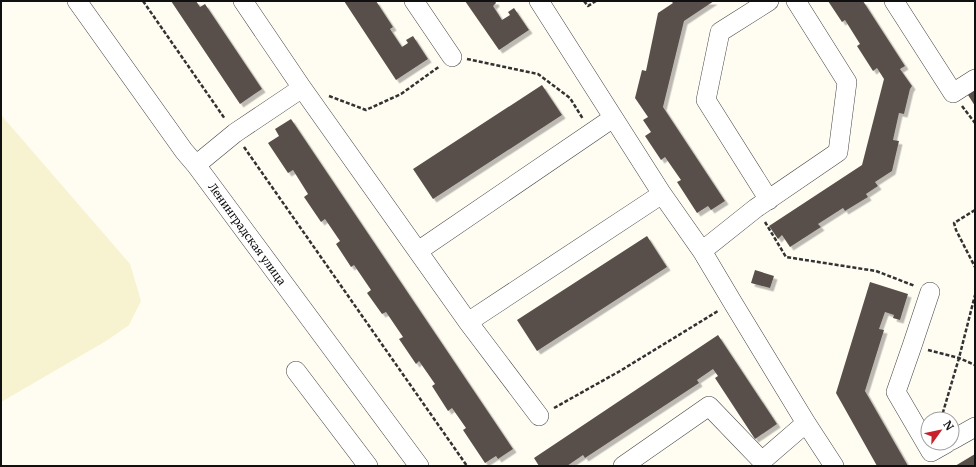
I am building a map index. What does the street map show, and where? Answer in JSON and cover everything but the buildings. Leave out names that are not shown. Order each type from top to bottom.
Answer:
[{"type":"street","name":"Ленинградская улица","points":[[77,1],[184,151],[196,165],[419,466]]},
{"type":"street","points":[[243,1],[302,88],[468,322],[539,416]]},
{"type":"street","points":[[414,1],[452,57]]},
{"type":"street","points":[[539,1],[662,194],[702,251],[806,423],[834,466]]},
{"type":"street","points":[[762,204],[706,100],[720,32],[769,1]]},
{"type":"street","points":[[702,251],[762,204],[838,152],[848,82],[796,1]]},
{"type":"street","points":[[894,1],[953,93],[975,79]]},
{"type":"street","points":[[196,165],[235,133],[302,88]]},
{"type":"street","points":[[418,251],[613,118]]},
{"type":"street","points":[[468,322],[662,194]]},
{"type":"street","points":[[920,433],[896,392],[930,292]]},
{"type":"street","points":[[296,371],[368,466]]},
{"type":"street","points":[[623,466],[709,406],[762,460],[806,423]]},
{"type":"street","points":[[960,435],[975,427]]},
{"type":"path","points":[[143,1],[467,466]]},
{"type":"path","points":[[584,1],[588,6],[596,1]]},
{"type":"path","points":[[328,95],[366,110],[401,94],[452,57],[538,74],[570,98],[592,133]]},
{"type":"path","points":[[970,116],[975,121]]},
{"type":"path","points":[[762,204],[786,257],[876,271],[930,292]]},
{"type":"path","points":[[975,210],[954,223],[975,268]]},
{"type":"path","points":[[943,411],[975,295]]},
{"type":"path","points":[[539,416],[620,371],[733,303]]},
{"type":"path","points":[[912,346],[959,358],[975,365]]},
{"type":"shaded area","points":[[1,115],[130,264],[141,301],[129,325],[106,341],[1,402]]}]
